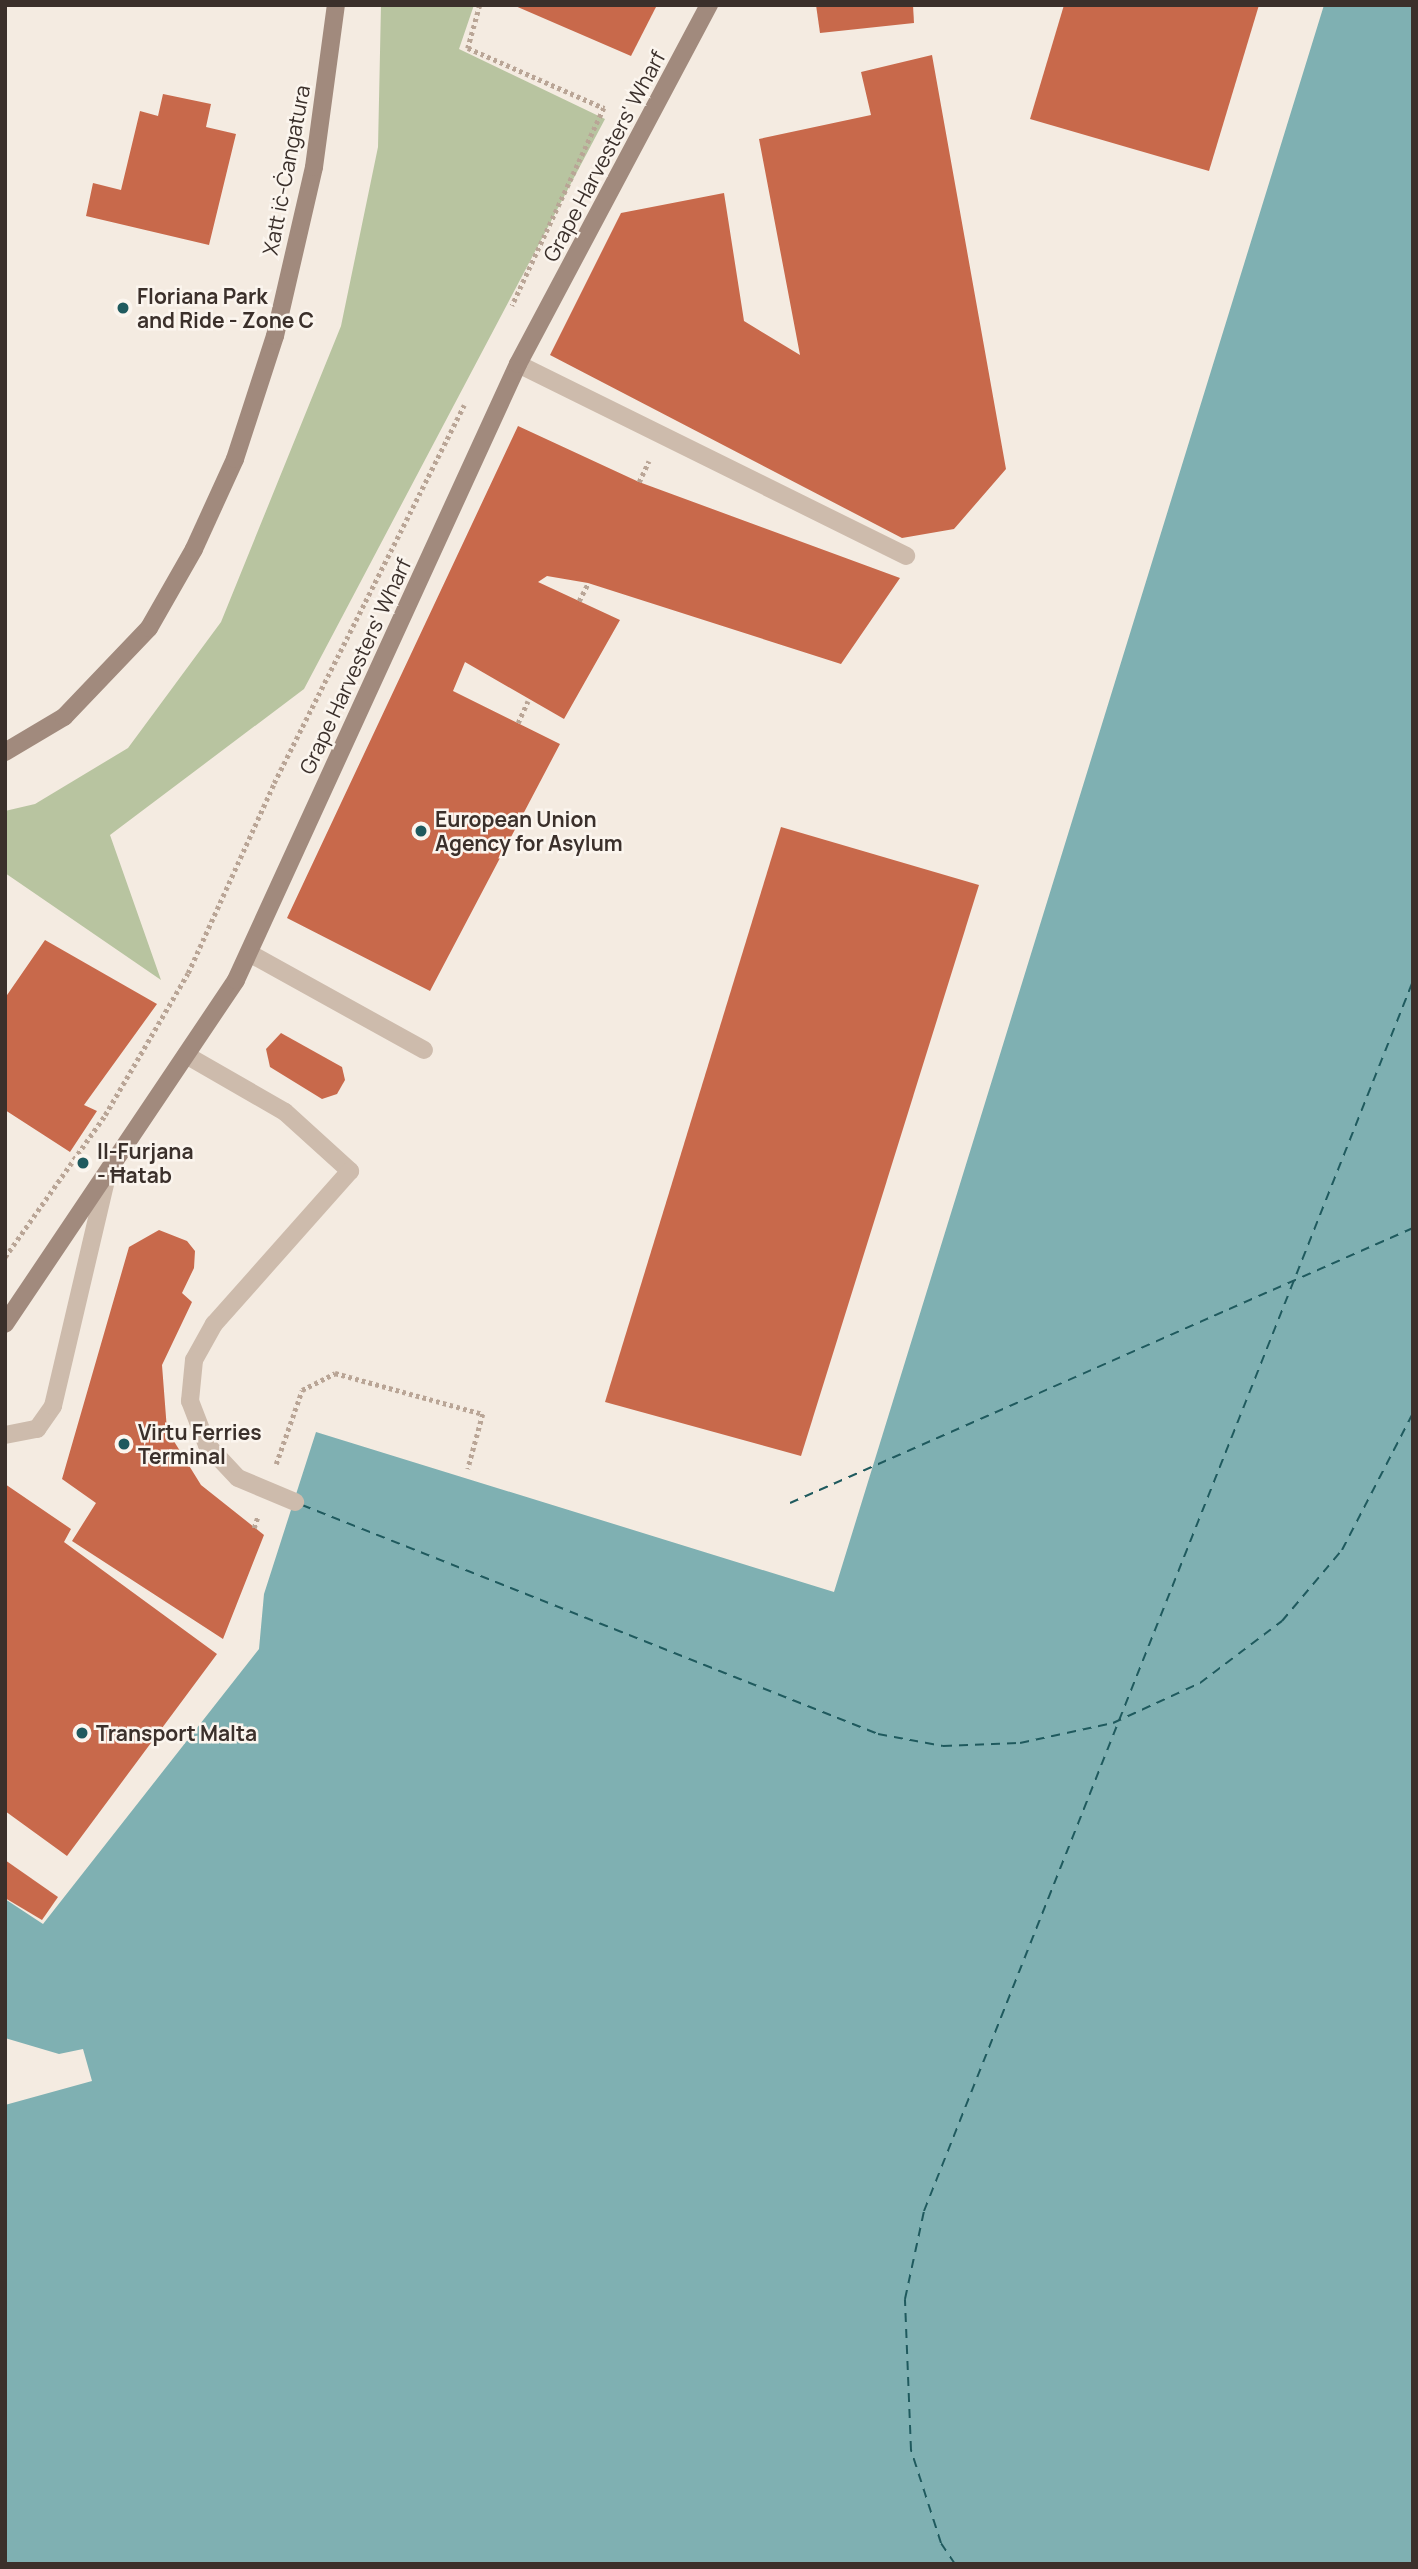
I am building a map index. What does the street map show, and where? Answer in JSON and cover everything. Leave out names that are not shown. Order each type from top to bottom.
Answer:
[{"type":"street","name":"Xatt iċ-Ċangatura","points":[[5,752],[64,717],[149,628],[194,549],[235,459],[275,336],[314,167],[336,5]]},
{"type":"street","name":"Grape Harvesters' Wharf","points":[[5,1324],[111,1161],[186,1055],[249,953],[518,364],[709,5]]},
{"type":"lane","points":[[518,364],[906,556]]},
{"type":"lane","points":[[249,953],[424,1050]]},
{"type":"lane","points":[[186,1055],[285,1112],[350,1171],[214,1324],[194,1360],[190,1401],[207,1444],[237,1478],[295,1502]]},
{"type":"lane","points":[[5,1435],[37,1429],[53,1406],[111,1161]]},
{"type":"path","points":[[480,5],[468,48],[604,108],[510,310]]},
{"type":"path","points":[[5,1257],[105,1115],[188,973],[274,783],[467,397]]},
{"type":"path","points":[[579,601],[588,583]]},
{"type":"path","points":[[519,723],[528,701]]},
{"type":"path","points":[[278,1458],[302,1390],[335,1373],[483,1413],[468,1469]]},
{"type":"green space","points":[[381,5],[474,5],[459,49],[605,119],[304,689],[110,835],[161,980],[5,873],[5,811],[35,804],[128,748],[221,622],[341,326],[378,147]]},
{"type":"water","points":[[1324,5],[1413,5],[1413,2564],[5,2564],[5,2105],[92,2081],[83,2049],[59,2054],[5,2038],[5,1899],[43,1924],[259,1649],[264,1594],[316,1432],[834,1592]]},
{"type":"building","points":[[513,5],[657,5],[631,56]]},
{"type":"building","points":[[816,5],[913,5],[914,23],[820,33]]},
{"type":"building","points":[[1064,5],[1259,5],[1209,171],[1030,119]]},
{"type":"building","points":[[932,55],[1006,469],[954,529],[902,538],[550,355],[621,213],[724,193],[744,321],[800,355],[759,139],[871,115],[861,72]]},
{"type":"building","points":[[163,94],[211,104],[206,127],[236,134],[209,245],[86,216],[93,183],[121,190],[140,111],[158,116]]},
{"type":"building","points":[[518,426],[639,482],[900,578],[841,664],[588,583],[547,576],[538,582],[620,620],[564,719],[465,662],[453,691],[560,744],[430,991],[287,918]]},
{"type":"building","points":[[781,827],[979,885],[801,1456],[605,1402]]},
{"type":"building","points":[[45,940],[157,1004],[84,1105],[97,1111],[70,1152],[5,1110],[5,998]]},
{"type":"building","points":[[281,1033],[342,1067],[345,1080],[337,1094],[322,1099],[270,1067],[266,1049]]},
{"type":"building","name":"Virtu Ferries Terminal","points":[[159,1230],[187,1241],[195,1251],[194,1268],[182,1293],[192,1302],[162,1365],[167,1430],[201,1485],[264,1535],[223,1639],[72,1541],[96,1503],[62,1479],[129,1247]]},
{"type":"building","name":"Transport Malta","points":[[5,1484],[71,1529],[64,1542],[217,1654],[67,1856],[5,1811]]},
{"type":"building","points":[[5,1860],[58,1897],[42,1920],[5,1898]]},
{"type":"ferry route","points":[[955,2564],[941,2543],[911,2450],[905,2299],[924,2211],[1413,981]]},
{"type":"ferry route","points":[[790,1503],[1413,1228]]},
{"type":"ferry route","points":[[302,1505],[878,1734],[943,1746],[1020,1743],[1113,1723],[1200,1683],[1282,1621],[1342,1550],[1413,1413]]},
{"type":"place","name":"Floriana Park and Ride - Zone C","points":[[123,308]]},
{"type":"place","name":"European Union Agency for Asylum","points":[[421,831]]},
{"type":"place","name":"Il-Furjana - Ħatab","points":[[83,1163]]},
{"type":"place","name":"Virtu Ferries Terminal","points":[[124,1444]]},
{"type":"place","name":"Transport Malta","points":[[82,1733]]}]
